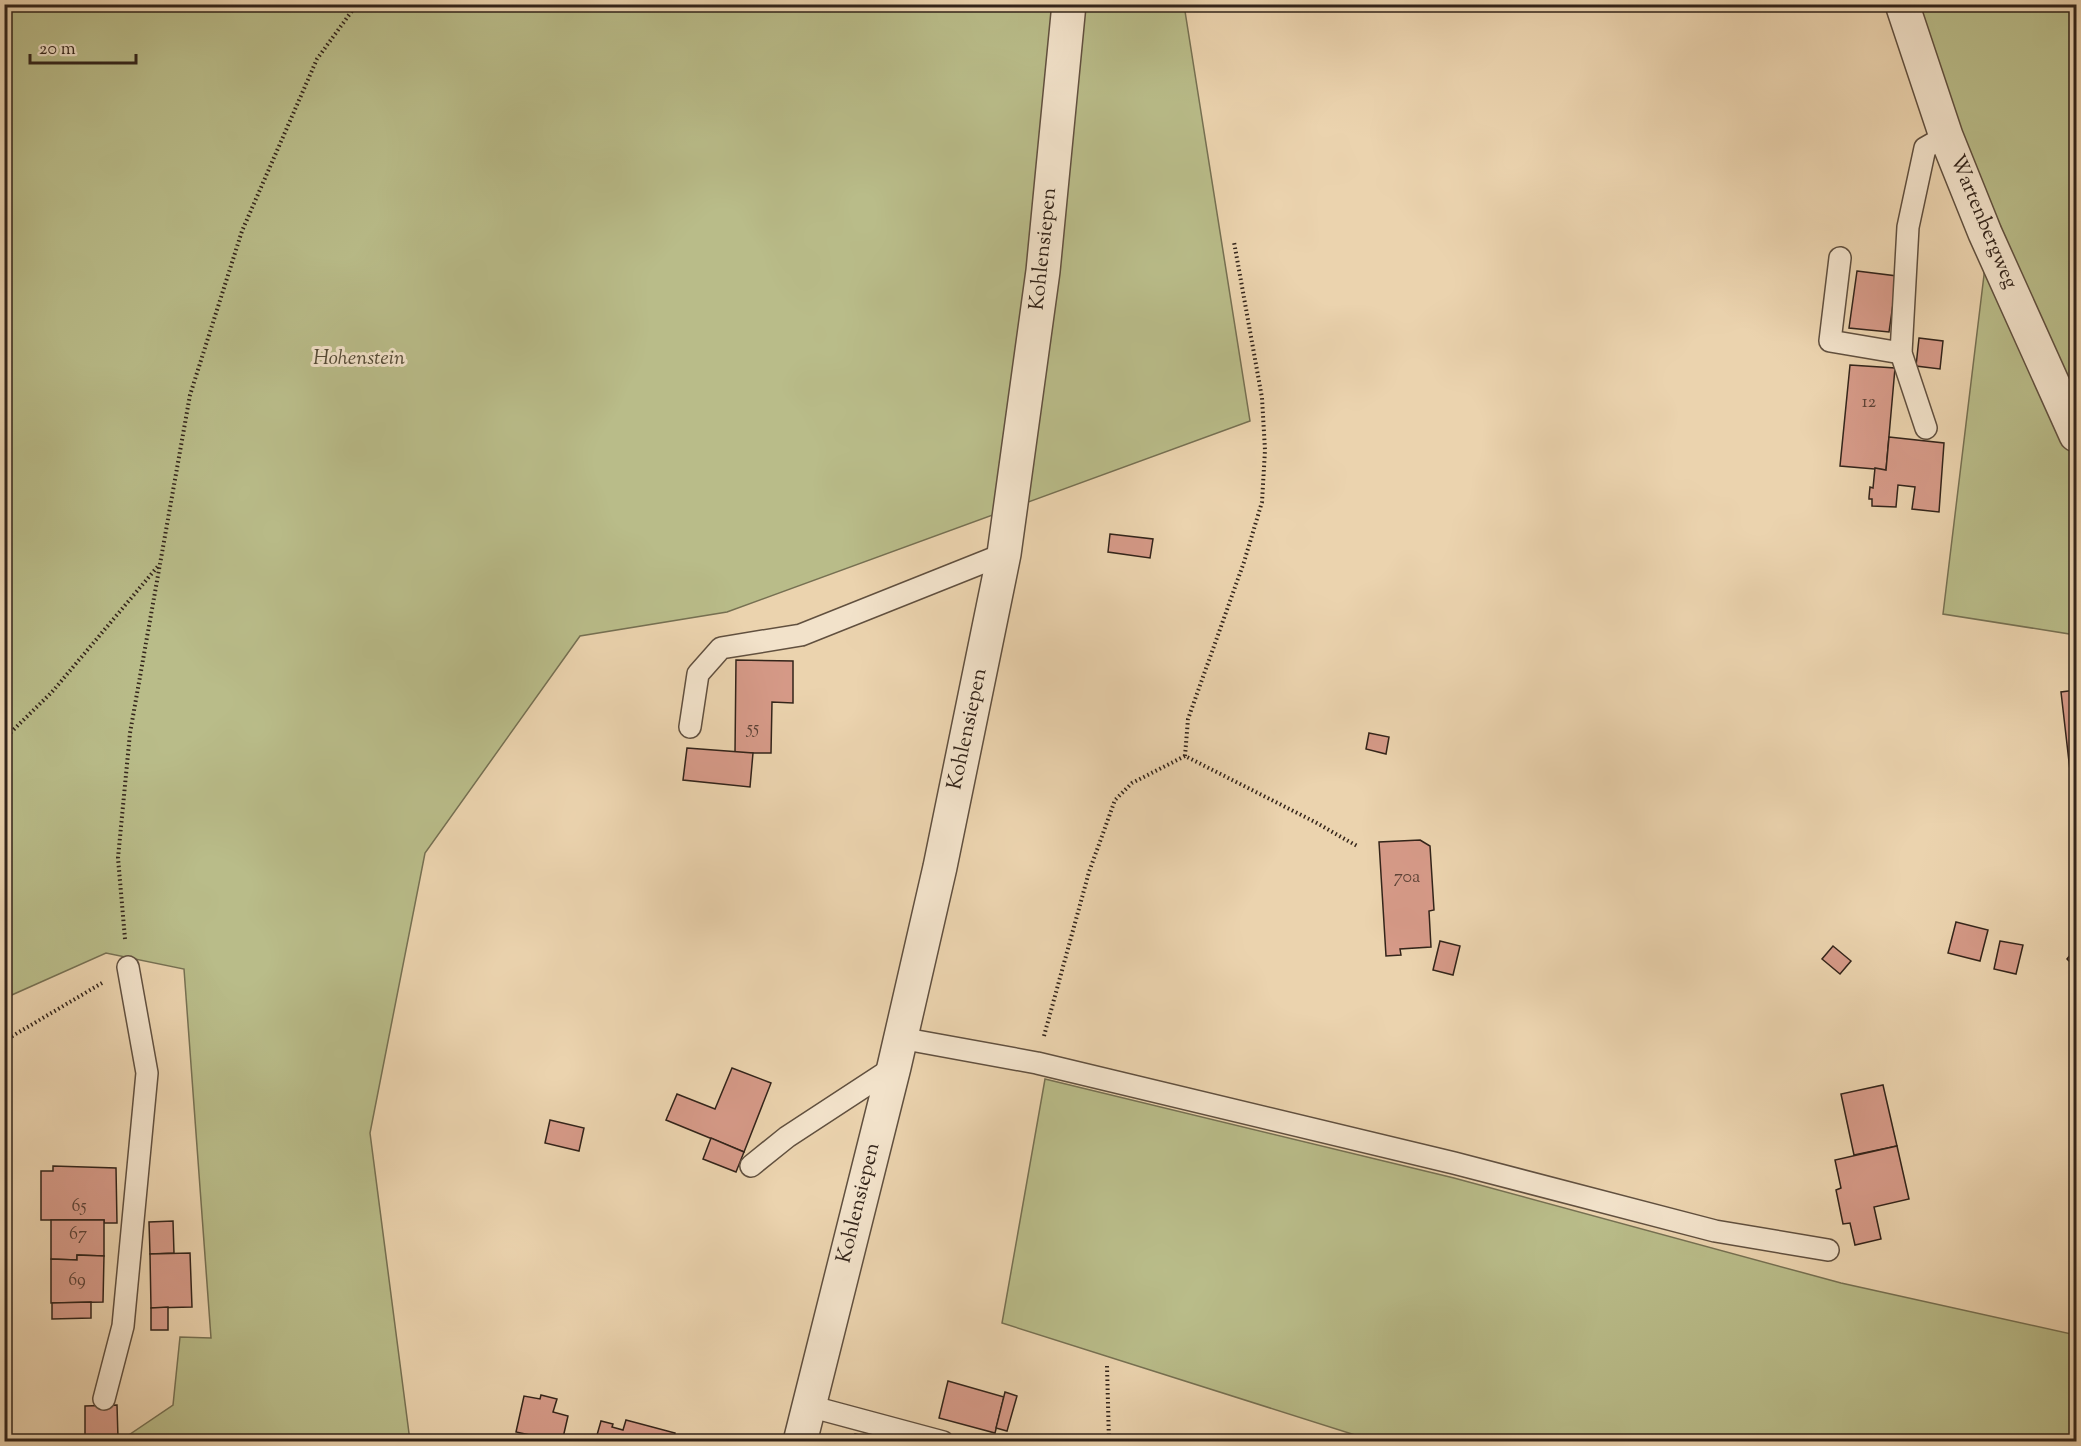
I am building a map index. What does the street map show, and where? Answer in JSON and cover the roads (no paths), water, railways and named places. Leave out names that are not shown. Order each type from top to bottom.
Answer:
[{"type":"street","name":"Kohlensiepen","points":[[800,1442],[897,1053],[940,867],[1004,554],[1043,271],[1069,4]]},
{"type":"street","name":"Wartenbergweg","points":[[1902,4],[1946,136],[1985,233],[2076,435]]},
{"type":"lane","points":[[1926,428],[1901,353],[1908,227],[1925,148],[1946,136]]},
{"type":"lane","points":[[1840,258],[1830,341],[1901,353]]},
{"type":"lane","points":[[690,727],[698,675],[721,648],[801,635],[1004,554]]},
{"type":"lane","points":[[104,1399],[123,1326],[147,1073],[128,967]]},
{"type":"lane","points":[[751,1166],[897,1053],[1037,1063],[1454,1163],[1715,1231],[1827,1250]]},
{"type":"lane","points":[[809,1407],[943,1442]]},
{"type":"park label","name":"Hohenstein","points":[[359,359]]}]
